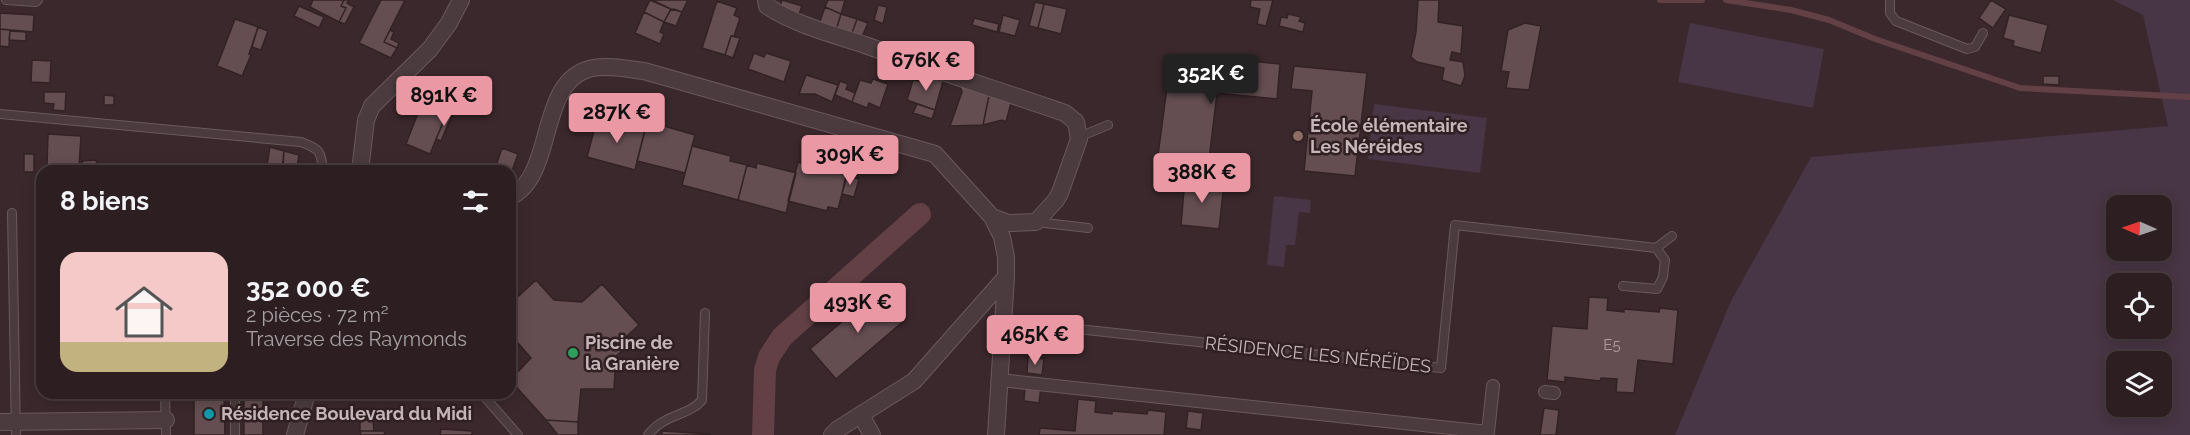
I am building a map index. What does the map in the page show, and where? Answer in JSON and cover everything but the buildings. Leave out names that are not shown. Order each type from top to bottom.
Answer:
[{"type":"street","points":[[361,165],[366,120],[372,106],[430,49],[461,0]]},
{"type":"street","points":[[766,0],[767,6],[810,26],[1065,113],[1076,122],[1079,137],[1056,201],[1036,222],[1008,223],[992,217]]},
{"type":"street","points":[[516,193],[527,185],[558,99],[567,84],[579,72],[607,66],[644,71],[935,154],[992,217],[1002,237],[1006,257],[1006,277],[996,435]]},
{"type":"street","points":[[832,435],[914,381],[1006,277]]},
{"type":"street","points":[[1000,380],[1488,432],[1493,386]]},
{"type":"street","points":[[295,435],[305,399]]},
{"type":"street","points":[[861,416],[872,435]]},
{"type":"street","points":[[10,426],[166,427]]},
{"type":"lane","points":[[6,0],[36,2],[38,0]]},
{"type":"lane","points":[[1890,0],[1890,13],[1896,21],[1966,49],[1975,47],[1983,33]]},
{"type":"lane","points":[[0,114],[301,142],[316,147],[322,155],[323,165]]},
{"type":"lane","points":[[1079,137],[1108,125]]},
{"type":"lane","points":[[10,426],[12,213]]},
{"type":"lane","points":[[1036,222],[1088,228]]},
{"type":"lane","name":"RÉSIDENCE LES NÉRÉÏDES","points":[[1003,321],[1441,368],[1455,225],[1656,248]]},
{"type":"lane","points":[[1623,286],[1657,289],[1663,277],[1665,260],[1656,248],[1672,236]]},
{"type":"lane","points":[[648,435],[653,427],[679,413],[696,408],[702,400],[705,313]]},
{"type":"lane","points":[[165,399],[166,427]]},
{"type":"lane","points":[[234,399],[235,435]]},
{"type":"lane","points":[[487,399],[518,435]]},
{"type":"shaded area","points":[[2113,0],[2190,0],[2190,435],[1675,435],[1731,301],[1811,157],[2168,126],[2143,15]]},
{"type":"shaded area","points":[[1690,23],[1824,49],[1813,108],[1678,82]]},
{"type":"shaded area","points":[[1374,104],[1487,118],[1480,173],[1368,159]]},
{"type":"shaded area","points":[[1274,196],[1311,200],[1310,213],[1299,212],[1295,245],[1286,245],[1284,267],[1267,265]]},
{"type":"waterway","points":[[1660,0],[1702,0]]},
{"type":"waterway","points":[[1726,0],[1791,10],[1829,20],[1875,39],[2020,88],[2190,97]]},
{"type":"waterway","points":[[763,435],[765,370],[769,357],[782,337],[920,214]]},
{"type":"place","name":"École élémentaire Les Néréides","points":[[1298,136]]},
{"type":"place","name":"Piscine de la Granière","points":[[573,353]]},
{"type":"place","name":"Résidence Boulevard du Midi","points":[[209,414]]}]
